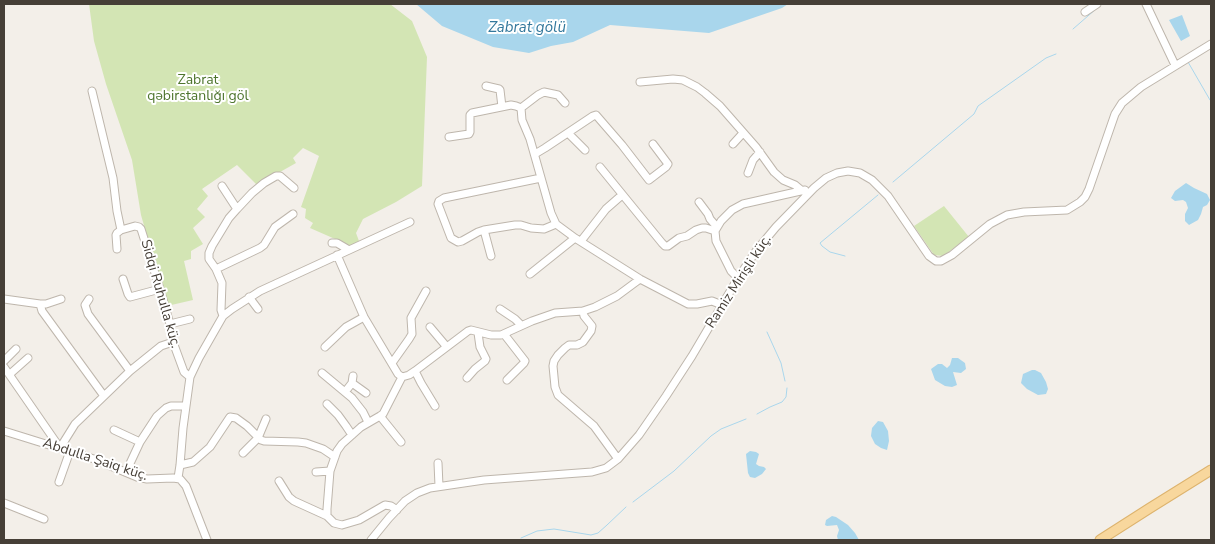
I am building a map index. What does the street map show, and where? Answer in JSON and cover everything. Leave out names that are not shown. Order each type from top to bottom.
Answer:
[{"type":"main road","points":[[1100,540],[1211,470]]},
{"type":"street","points":[[1085,12],[1097,4]]},
{"type":"street","points":[[1146,4],[1175,65]]},
{"type":"street","name":"Ramiz Mirişli küç.","points":[[371,540],[405,501],[417,493],[430,488],[484,480],[592,472],[606,468],[618,459],[630,447],[666,396],[756,251],[767,237],[826,178],[837,173],[854,172],[869,177],[888,196],[929,256],[936,261],[941,261],[952,255],[990,224],[1007,215],[1024,212],[1067,210],[1080,202],[1090,189],[1116,114],[1128,97],[1175,65],[1211,44]]},
{"type":"street","points":[[640,82],[683,80],[701,90],[711,98],[743,133],[779,177],[801,190]]},
{"type":"street","points":[[486,86],[500,90],[502,107]]},
{"type":"street","name":"Sidqi Ruhulla küç.","points":[[92,91],[113,178],[116,211],[121,230]]},
{"type":"street","points":[[521,108],[544,92],[558,96],[565,103]]},
{"type":"street","points":[[449,137],[469,134],[470,115],[472,113],[511,105],[521,108]]},
{"type":"street","points":[[521,108],[522,120],[535,154],[550,213],[556,224],[640,279],[688,304],[712,301],[722,305]]},
{"type":"street","points":[[535,154],[596,115],[649,180],[668,164],[653,144]]},
{"type":"street","points":[[568,133],[585,150]]},
{"type":"street","points":[[733,144],[743,133]]},
{"type":"street","points":[[748,173],[753,160],[760,152]]},
{"type":"street","points":[[600,167],[665,246],[702,228],[716,229]]},
{"type":"street","points":[[223,316],[221,310],[222,283],[209,259],[212,246],[229,218],[257,188],[276,176],[280,176],[294,188]]},
{"type":"street","points":[[541,178],[444,198],[438,204],[451,238],[458,242],[484,230],[515,225],[544,229],[556,224]]},
{"type":"street","points":[[222,186],[237,209]]},
{"type":"street","points":[[716,229],[726,215],[743,204],[814,188]]},
{"type":"street","points":[[530,274],[578,240],[606,209],[622,195]]},
{"type":"street","points":[[699,202],[716,229],[716,241],[731,271],[738,278]]},
{"type":"street","points":[[216,270],[260,248],[275,227],[293,214]]},
{"type":"street","points":[[207,540],[186,486],[178,478],[181,439],[190,377],[223,316],[249,297],[410,222]]},
{"type":"street","name":"Sidqi Ruhulla küç.","points":[[117,249],[117,232],[135,226],[141,229],[170,324],[173,342],[184,372],[190,377]]},
{"type":"street","points":[[484,230],[491,256]]},
{"type":"street","points":[[332,243],[337,243],[349,250]]},
{"type":"street","points":[[338,255],[364,317],[398,374],[402,377]]},
{"type":"street","points":[[124,279],[130,297],[160,289]]},
{"type":"street","points":[[397,510],[391,506],[385,506],[359,520],[342,525],[334,523],[328,516],[326,509],[330,471],[342,444],[368,422],[380,416],[387,407],[402,377],[415,371],[468,331],[471,330],[496,336],[555,313],[583,311],[617,296],[640,279]]},
{"type":"street","points":[[392,363],[412,334],[411,318],[426,290]]},
{"type":"street","points":[[249,297],[258,309]]},
{"type":"street","points":[[4,299],[46,304],[61,299]]},
{"type":"street","points":[[89,299],[85,305],[88,314],[130,371]]},
{"type":"street","points":[[40,304],[42,311],[104,396]]},
{"type":"street","points":[[500,309],[516,319],[521,326]]},
{"type":"street","points":[[583,311],[584,316],[592,326],[591,331],[583,342],[577,345],[569,345],[554,360],[555,387],[558,395],[594,426],[618,459]]},
{"type":"street","points":[[325,347],[346,327],[364,317]]},
{"type":"street","points":[[170,324],[190,319]]},
{"type":"street","points":[[430,327],[446,346]]},
{"type":"street","points":[[467,378],[486,361],[480,347],[478,332]]},
{"type":"street","points":[[504,334],[525,361],[507,380]]},
{"type":"street","points":[[4,366],[60,448],[75,424],[130,371],[161,346],[173,342]]},
{"type":"street","points":[[4,361],[16,349]]},
{"type":"street","points":[[10,374],[28,358]]},
{"type":"street","points":[[415,371],[420,383],[436,406]]},
{"type":"street","points":[[322,373],[359,405],[368,422]]},
{"type":"street","points":[[344,392],[353,380],[366,393]]},
{"type":"street","points":[[327,404],[352,434]]},
{"type":"street","points":[[126,472],[140,442],[157,416],[172,406],[186,406]]},
{"type":"street","points":[[180,466],[193,462],[210,447],[230,416],[247,426],[258,438],[264,441],[306,443],[322,449],[335,457]]},
{"type":"street","points":[[380,416],[401,442]]},
{"type":"street","points":[[242,453],[258,438],[266,419]]},
{"type":"street","points":[[114,430],[140,442]]},
{"type":"street","name":"Abdulla Şaiq küç.","points":[[4,431],[94,459],[137,477],[147,479],[178,478]]},
{"type":"street","points":[[59,482],[70,451]]},
{"type":"street","points":[[438,463],[439,486]]},
{"type":"street","points":[[316,472],[330,471]]},
{"type":"street","points":[[279,481],[294,501],[328,516]]},
{"type":"street","points":[[4,502],[44,519]]},
{"type":"green space","name":"Zabrat qəbirstanlığı göl","points":[[89,4],[390,4],[412,21],[427,57],[422,186],[363,219],[356,233],[359,241],[351,246],[310,228],[313,223],[305,218],[306,209],[301,207],[319,156],[303,148],[293,158],[296,163],[257,185],[237,165],[202,189],[208,196],[197,209],[205,217],[193,228],[203,244],[191,251],[191,259],[184,261],[193,300],[167,306],[141,215],[132,160],[106,84],[94,41]]},
{"type":"green space","points":[[944,206],[969,237],[943,256],[934,255],[914,226]]},
{"type":"water","name":"Zabrat gölü","points":[[416,4],[788,4],[782,8],[709,33],[610,25],[573,42],[529,53],[493,47],[442,26]]},
{"type":"water","points":[[1182,15],[1190,36],[1181,41],[1169,20]]},
{"type":"water","points":[[1186,183],[1207,194],[1210,200],[1203,207],[1198,220],[1189,225],[1185,221],[1185,214],[1188,208],[1186,202],[1183,200],[1175,201],[1171,198],[1175,191]]},
{"type":"water","points":[[952,358],[958,358],[965,363],[966,369],[961,373],[953,372],[957,385],[952,387],[945,386],[935,380],[931,369],[938,364],[942,364],[947,368]]},
{"type":"water","points":[[1032,370],[1041,373],[1048,389],[1046,394],[1038,395],[1021,383],[1023,374]]},
{"type":"water","points":[[878,421],[883,422],[888,431],[889,441],[887,450],[875,444],[871,436],[872,428]]},
{"type":"water","points":[[750,451],[759,454],[756,464],[766,469],[755,478],[750,477],[748,473],[746,454]]},
{"type":"water","points":[[832,516],[848,525],[859,540],[838,540],[839,530],[837,525],[825,525],[826,520]]},
{"type":"waterway","points":[[1073,29],[1096,9]]},
{"type":"waterway","points":[[893,182],[974,114],[978,106],[1046,58],[1056,54]]},
{"type":"waterway","points":[[1188,62],[1210,100]]},
{"type":"waterway","points":[[845,256],[830,252],[820,243],[878,195]]},
{"type":"waterway","points":[[767,332],[781,363],[785,381]]},
{"type":"waterway","points":[[757,414],[782,402],[786,397],[787,388]]},
{"type":"waterway","points":[[633,502],[674,471],[711,436],[721,429],[746,419]]},
{"type":"waterway","points":[[521,538],[537,531],[554,529],[591,535],[598,533],[626,507]]}]
